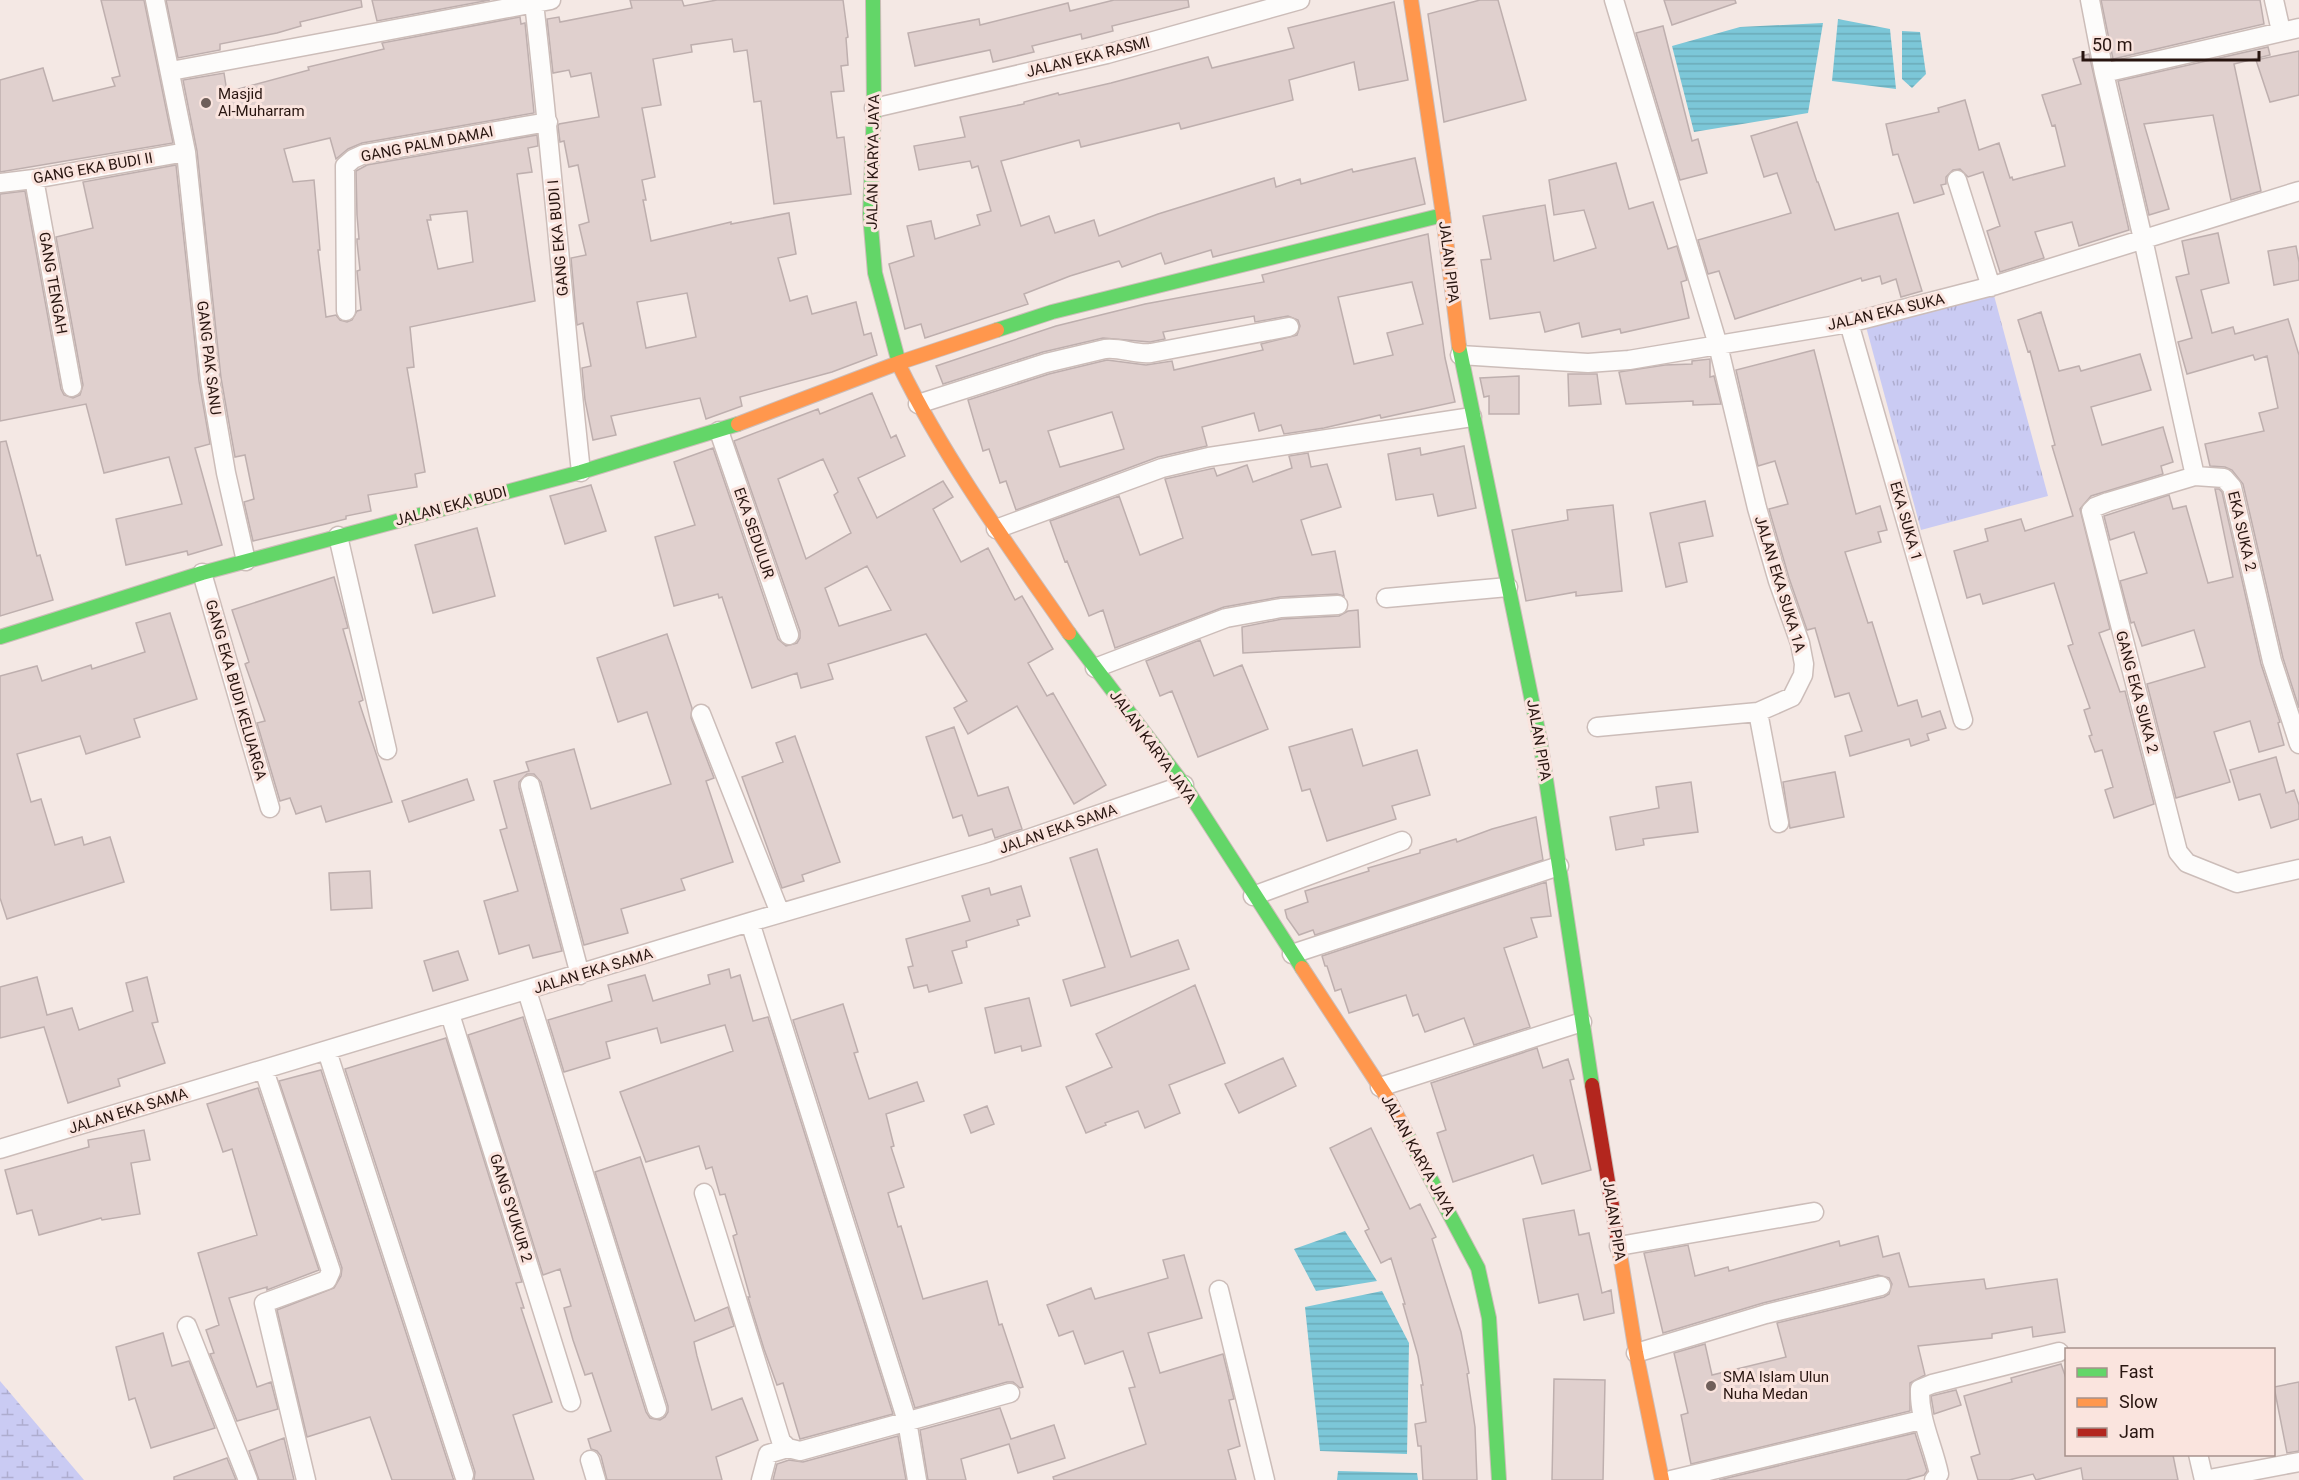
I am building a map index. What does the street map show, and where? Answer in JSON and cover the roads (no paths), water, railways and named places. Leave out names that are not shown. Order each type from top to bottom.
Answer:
[{"type":"street","name":"GANG PAK SANU","points":[[155,0],[186,152],[210,380],[225,474],[246,561]]},
{"type":"street","name":"JALAN KARYA JAYA","points":[[873,0],[874,108],[870,215],[875,273],[898,363],[918,404],[996,529],[1095,668],[1184,785],[1253,896],[1390,1102],[1438,1190],[1478,1268],[1489,1318],[1499,1480]]},
{"type":"street","name":"JALAN EKA RASMI","points":[[874,108],[1107,54],[1300,0]]},
{"type":"street","name":"JALAN PIPA","points":[[1412,0],[1443,215],[1460,355],[1540,740],[1582,1022],[1636,1353],[1662,1480]]},
{"type":"street","name":"JALAN EKA SUKA 1A","points":[[1597,727],[1758,712],[1792,697],[1803,675],[1804,664],[1800,643],[1778,581],[1757,508],[1718,345],[1614,0]]},
{"type":"street","points":[[2090,0],[2104,73],[2144,239],[2195,476]]},
{"type":"street","points":[[2104,73],[2290,29],[2274,0]]},
{"type":"street","name":"GANG EKA BUDI I","points":[[171,71],[543,2],[548,122],[568,357],[581,472]]},
{"type":"street","name":"GANG PALM DAMAI","points":[[346,311],[345,166],[352,159],[363,154],[548,122]]},
{"type":"street","name":"GANG EKA BUDI II","points":[[0,183],[186,152]]},
{"type":"street","name":"GANG TENGAH","points":[[34,179],[72,387]]},
{"type":"street","points":[[1957,180],[1991,286]]},
{"type":"street","name":"JALAN EKA SUKA","points":[[1460,355],[1588,363],[1629,360],[1849,323],[1991,286],[2298,194]]},
{"type":"street","name":"JALAN EKA BUDI","points":[[0,637],[202,573],[581,472],[718,431],[898,363],[1052,312],[1443,215]]},
{"type":"street","name":"EKA SUKA 1","points":[[1849,323],[1963,720]]},
{"type":"street","points":[[918,404],[1046,363],[1105,349],[1113,348],[1139,354],[1151,353],[1289,327]]},
{"type":"street","points":[[996,529],[1162,468],[1209,457],[1472,417]]},
{"type":"street","name":"EKA SEDULUR","points":[[718,431],[789,635]]},
{"type":"street","name":"EKA SUKA 2","points":[[2195,476],[2224,478],[2232,487],[2272,662],[2299,744]]},
{"type":"street","name":"GANG EKA SUKA 2","points":[[2195,476],[2108,502],[2095,507],[2091,512],[2178,852],[2187,863],[2237,883],[2299,869]]},
{"type":"street","points":[[338,536],[387,750]]},
{"type":"street","name":"GANG EKA BUDI KELUARGA","points":[[202,573],[270,808]]},
{"type":"street","points":[[1386,598],[1508,587]]},
{"type":"street","points":[[1095,668],[1226,618],[1281,608],[1338,605]]},
{"type":"street","points":[[1758,712],[1779,823]]},
{"type":"street","points":[[701,714],[780,913]]},
{"type":"street","points":[[530,785],[580,975]]},
{"type":"street","name":"JALAN EKA SAMA","points":[[0,1149],[780,913],[987,854],[1184,785]]},
{"type":"street","points":[[1253,896],[1402,841]]},
{"type":"street","points":[[1292,954],[1559,866]]},
{"type":"street","points":[[750,922],[907,1421],[917,1480]]},
{"type":"street","points":[[527,991],[657,1410]]},
{"type":"street","name":"GANG SYUKUR 2","points":[[450,1014],[571,1402]]},
{"type":"street","points":[[1380,1087],[1582,1022]]},
{"type":"street","points":[[327,1051],[464,1475]]},
{"type":"street","points":[[264,1070],[331,1271],[327,1280],[264,1303],[306,1480]]},
{"type":"street","points":[[704,1193],[781,1441],[788,1448]]},
{"type":"street","points":[[1619,1246],[1814,1212]]},
{"type":"street","points":[[1636,1353],[1766,1314],[1881,1286]]},
{"type":"street","points":[[1219,1290],[1265,1480]]},
{"type":"street","points":[[187,1326],[248,1480]]},
{"type":"street","points":[[1934,1480],[1939,1474],[1922,1420],[1920,1389],[2058,1352]]},
{"type":"street","points":[[761,1480],[768,1454],[788,1448],[800,1451],[1010,1393]]},
{"type":"street","points":[[1671,1480],[1922,1420]]},
{"type":"street","points":[[2199,1456],[2204,1480],[2299,1462]]},
{"type":"street","points":[[590,1460],[596,1480]]},
{"type":"place","name":"Masjid Al-Muharram","points":[[206,103]]},
{"type":"place","name":"SMA Islam Ulun Nuha Medan","points":[[1711,1386]]}]
